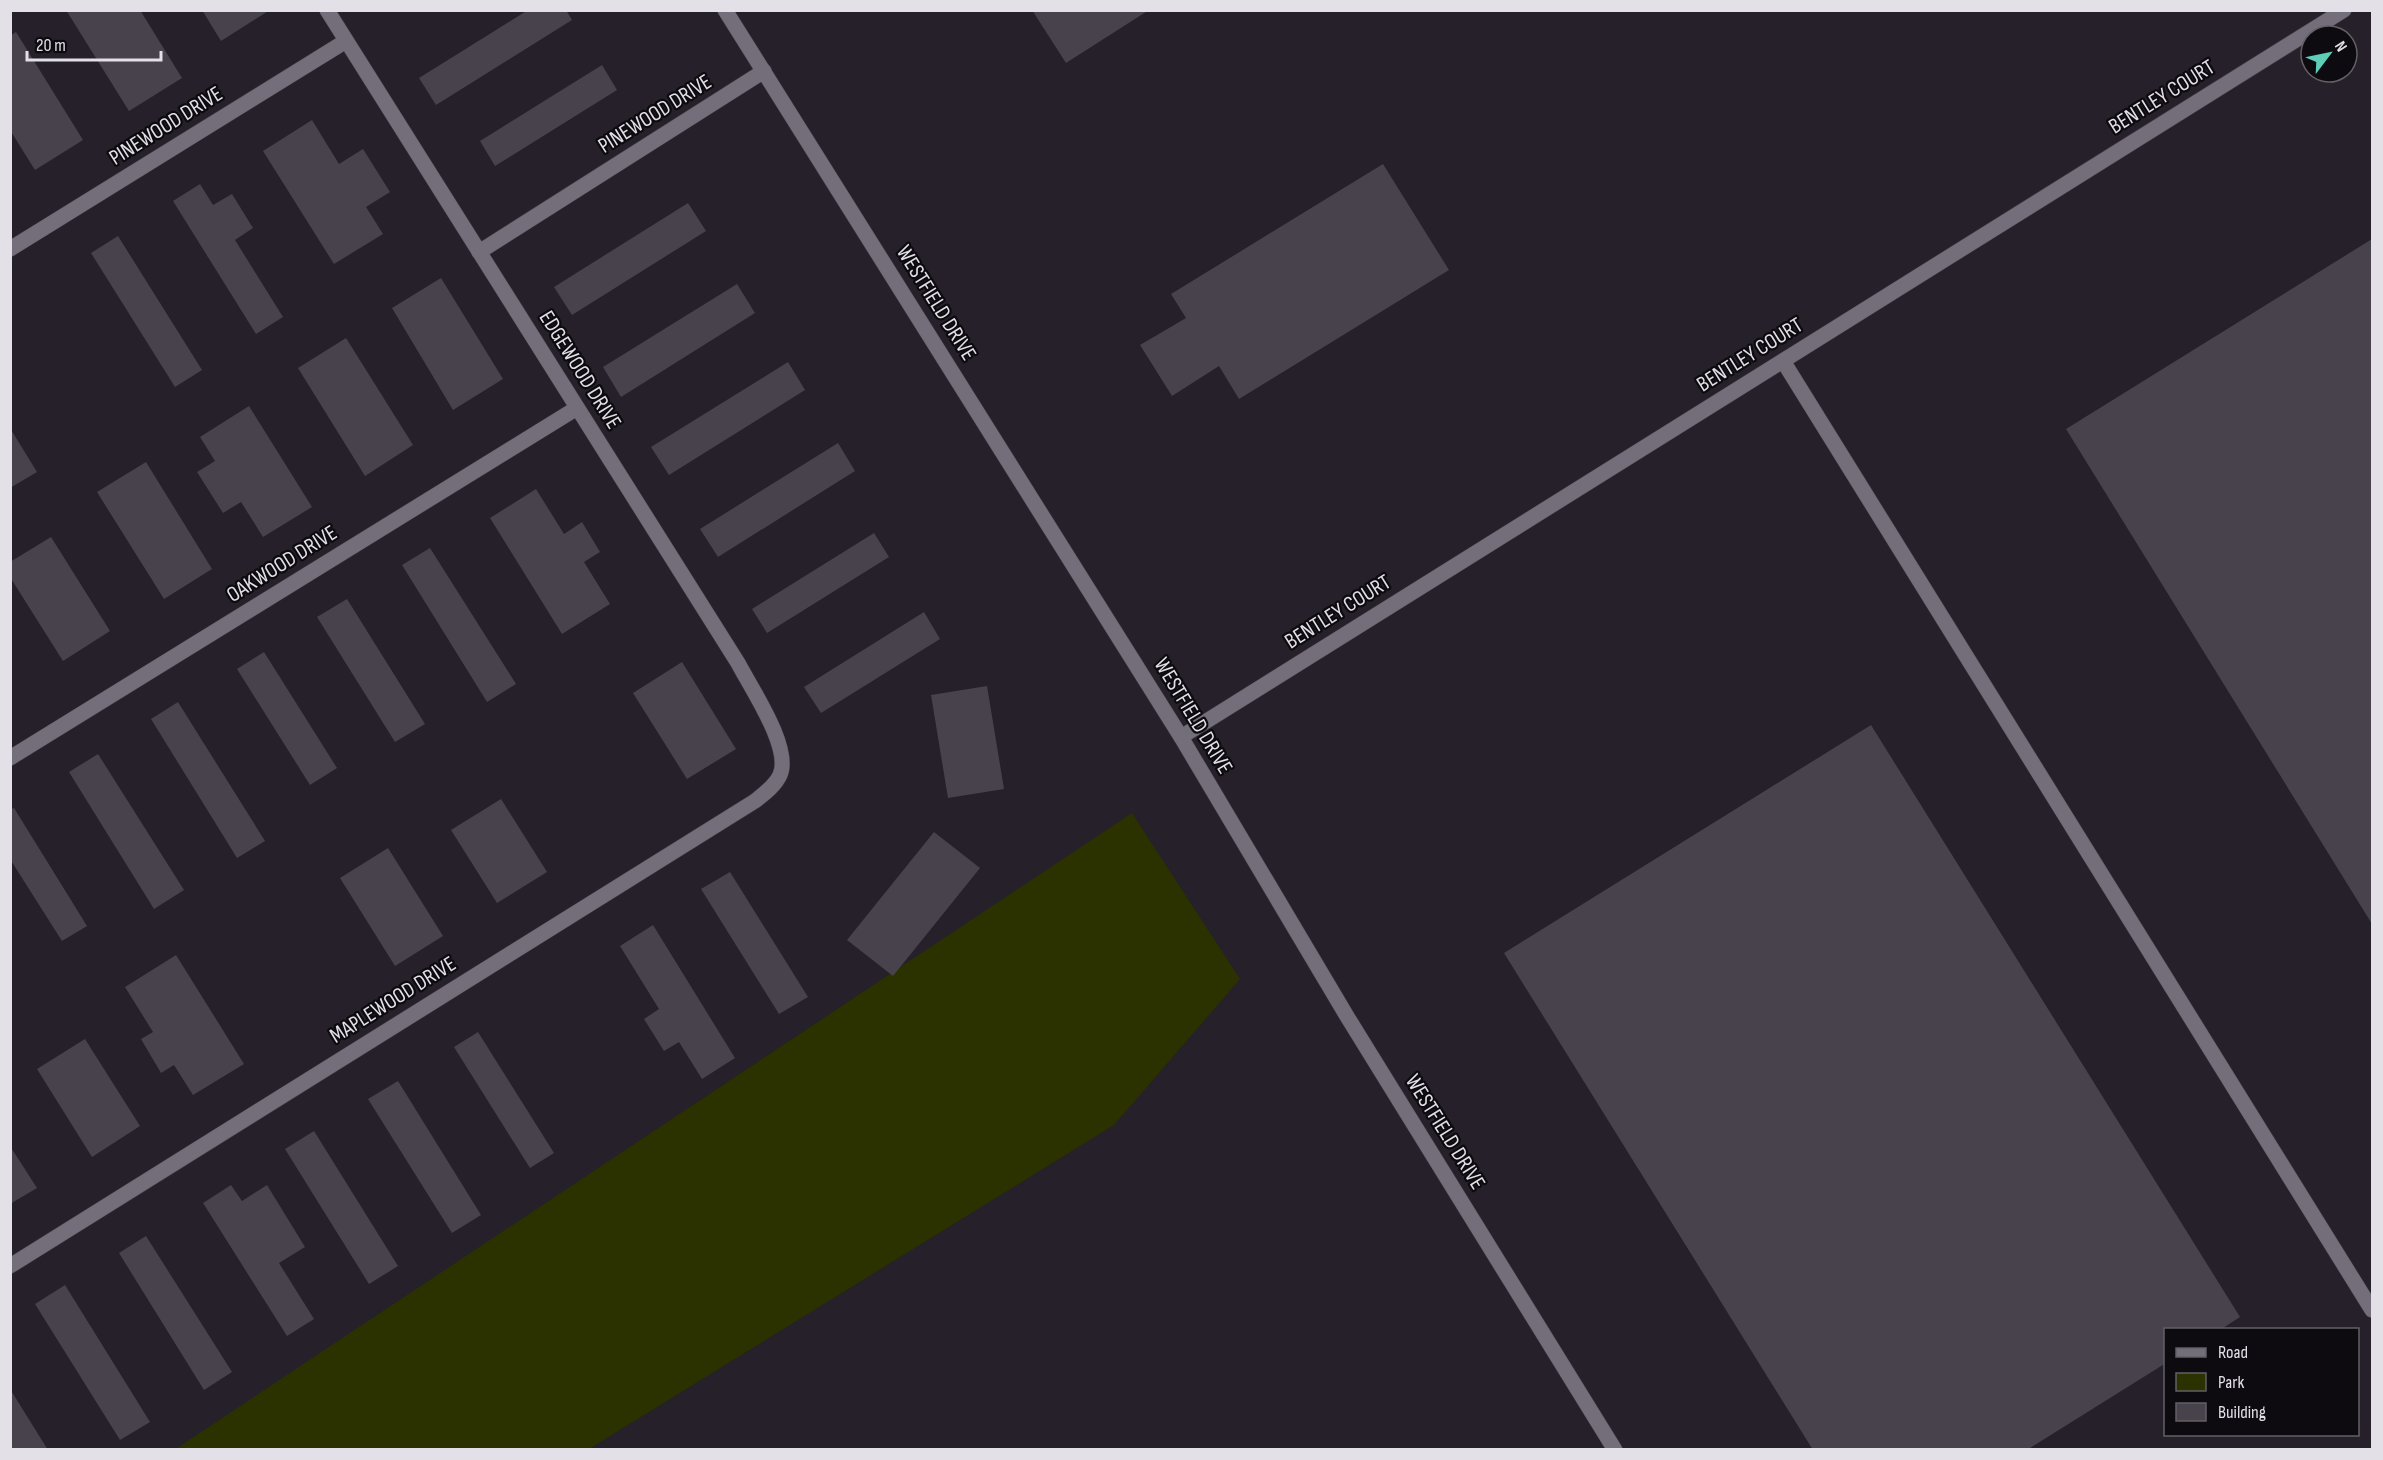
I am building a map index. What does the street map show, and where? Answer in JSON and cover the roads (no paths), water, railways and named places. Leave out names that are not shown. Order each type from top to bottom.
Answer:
[{"type":"street","name":"EDGEWOOD DRIVE","points":[[327,10],[738,663],[775,731],[783,760]]},
{"type":"street","name":"WESTFIELD DRIVE","points":[[725,10],[1181,737],[1372,1057],[1615,1449]]},
{"type":"street","name":"BENTLEY COURT","points":[[1181,737],[2343,10]]},
{"type":"street","name":"PINEWOOD DRIVE","points":[[10,249],[346,41]]},
{"type":"street","name":"PINEWOOD DRIVE","points":[[479,252],[764,71]]},
{"type":"street","points":[[1783,361],[2372,1310]]},
{"type":"street","name":"OAKWOOD DRIVE","points":[[10,758],[577,408]]},
{"type":"street","name":"MAPLEWOOD DRIVE","points":[[10,1266],[754,801],[771,788],[781,774],[783,760]]}]
